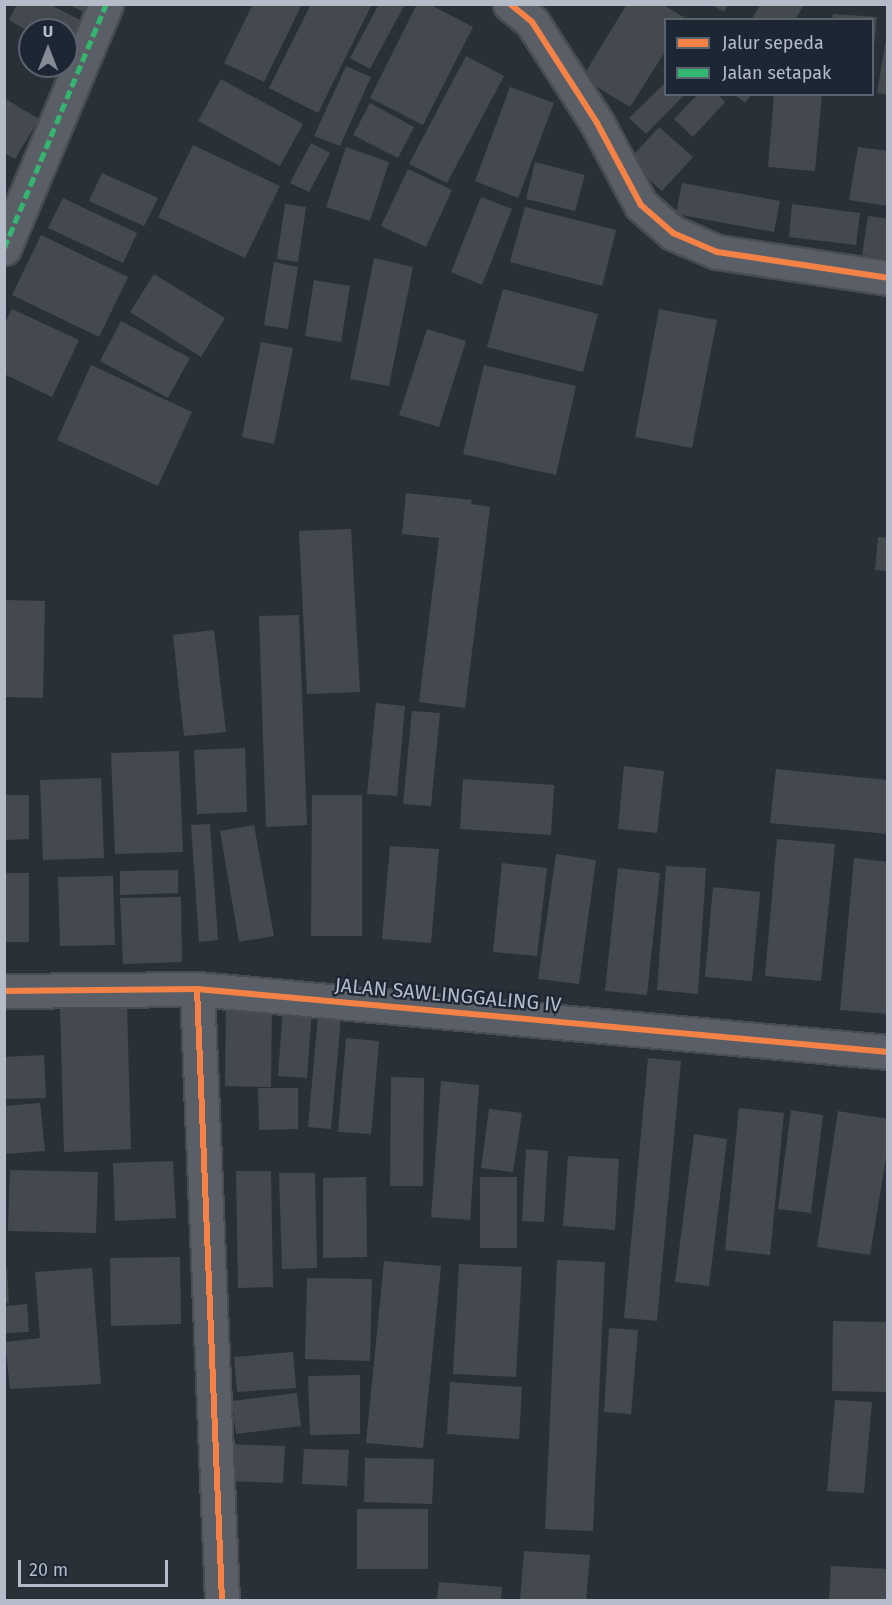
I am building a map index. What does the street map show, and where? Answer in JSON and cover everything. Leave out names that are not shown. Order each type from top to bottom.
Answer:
[{"type":"street","points":[[4,248],[106,4]]},
{"type":"street","points":[[510,4],[532,22],[597,123],[641,205],[673,233],[717,252],[888,278]]},
{"type":"street","points":[[197,988],[222,1600]]},
{"type":"street","name":"JALAN SAWLINGGALING IV","points":[[4,991],[197,988],[888,1052]]},
{"type":"building","points":[[17,4],[49,4],[76,18],[18,18],[18,25],[9,20]]},
{"type":"building","points":[[67,4],[93,4],[88,14]]},
{"type":"building","points":[[253,4],[302,4],[264,82],[224,63]]},
{"type":"building","points":[[311,4],[372,4],[318,113],[269,88]]},
{"type":"building","points":[[379,4],[405,4],[370,69],[350,58]]},
{"type":"building","points":[[417,4],[429,4],[473,27],[423,125],[370,98]]},
{"type":"building","points":[[627,4],[662,4],[685,18],[664,18],[664,53],[630,107],[582,78]]},
{"type":"building","points":[[711,4],[728,4],[724,12]]},
{"type":"building","points":[[761,4],[804,4],[796,18],[752,18]]},
{"type":"building","points":[[833,14],[877,17],[874,48],[874,18],[832,18]]},
{"type":"building","points":[[888,27],[888,95],[877,93]]},
{"type":"building","points":[[466,56],[504,76],[447,183],[409,164]]},
{"type":"building","points":[[346,66],[371,77],[340,146],[314,136]]},
{"type":"building","points":[[221,79],[303,124],[280,166],[198,121]]},
{"type":"building","points":[[664,84],[664,96],[683,96],[646,134],[629,118]]},
{"type":"building","points":[[510,87],[554,103],[518,198],[475,181]]},
{"type":"building","points":[[696,96],[719,96],[725,102],[693,137],[674,119]]},
{"type":"building","points":[[736,96],[750,96],[745,103]]},
{"type":"building","points":[[774,96],[822,96],[815,171],[768,167]]},
{"type":"building","points":[[4,98],[39,119],[15,159],[4,153]]},
{"type":"building","points":[[370,103],[414,127],[398,158],[353,135]]},
{"type":"building","points":[[659,127],[693,157],[662,191],[628,161]]},
{"type":"building","points":[[311,143],[330,153],[309,192],[290,183]]},
{"type":"building","points":[[193,145],[280,186],[245,258],[158,217]]},
{"type":"building","points":[[346,147],[389,162],[370,221],[326,207]]},
{"type":"building","points":[[858,147],[888,151],[888,206],[849,200]]},
{"type":"building","points":[[535,162],[585,175],[575,211],[526,199]]},
{"type":"building","points":[[408,169],[452,190],[426,247],[381,226]]},
{"type":"building","points":[[102,173],[158,198],[144,226],[89,201]]},
{"type":"building","points":[[682,183],[780,201],[774,232],[676,214]]},
{"type":"building","points":[[481,197],[512,209],[482,285],[451,272]]},
{"type":"building","points":[[63,198],[137,233],[123,263],[48,228]]},
{"type":"building","points":[[285,204],[306,207],[298,262],[277,259]]},
{"type":"building","points":[[792,204],[860,213],[856,245],[789,237]]},
{"type":"building","points":[[525,207],[616,230],[602,286],[510,262]]},
{"type":"building","points":[[868,216],[888,219],[888,259],[862,255]]},
{"type":"building","points":[[41,235],[128,277],[99,337],[12,295]]},
{"type":"building","points":[[374,258],[413,267],[389,386],[350,379]]},
{"type":"building","points":[[274,262],[298,267],[288,329],[264,325]]},
{"type":"building","points":[[154,274],[225,318],[201,357],[130,312]]},
{"type":"building","points":[[314,280],[350,286],[341,342],[305,336]]},
{"type":"building","points":[[503,289],[598,314],[583,372],[487,347]]},
{"type":"building","points":[[12,309],[79,340],[52,397],[4,374],[4,325]]},
{"type":"building","points":[[659,309],[717,320],[692,448],[635,437]]},
{"type":"building","points":[[121,321],[190,358],[168,398],[100,361]]},
{"type":"building","points":[[427,329],[466,341],[439,427],[399,415]]},
{"type":"building","points":[[261,342],[293,348],[274,444],[242,437]]},
{"type":"building","points":[[91,365],[192,412],[158,486],[57,440]]},
{"type":"building","points":[[484,365],[576,386],[556,475],[463,454]]},
{"type":"building","points":[[406,493],[472,500],[471,504],[490,507],[465,708],[419,702],[439,538],[402,534]]},
{"type":"building","points":[[351,529],[360,692],[307,694],[299,531]]},
{"type":"building","points":[[878,537],[888,538],[888,571],[875,570]]},
{"type":"building","points":[[4,600],[45,601],[43,698],[4,697]]},
{"type":"building","points":[[299,615],[307,825],[266,827],[259,616]]},
{"type":"building","points":[[214,630],[226,732],[184,736],[173,635]]},
{"type":"building","points":[[376,703],[405,706],[397,796],[367,794]]},
{"type":"building","points":[[412,711],[440,713],[431,806],[403,804]]},
{"type":"building","points":[[245,748],[247,812],[197,814],[194,750]]},
{"type":"building","points":[[179,751],[183,852],[115,854],[111,753]]},
{"type":"building","points":[[624,766],[664,771],[657,833],[618,829]]},
{"type":"building","points":[[776,769],[888,780],[888,834],[770,823]]},
{"type":"building","points":[[101,778],[104,858],[43,860],[40,780]]},
{"type":"building","points":[[463,779],[554,785],[551,835],[460,829]]},
{"type":"building","points":[[4,795],[29,795],[29,839],[4,840]]},
{"type":"building","points":[[312,795],[362,795],[362,936],[311,936]]},
{"type":"building","points":[[210,824],[218,940],[199,942],[191,825]]},
{"type":"building","points":[[254,825],[274,936],[239,942],[220,831]]},
{"type":"building","points":[[777,839],[835,844],[821,981],[765,976]]},
{"type":"building","points":[[390,846],[439,849],[431,943],[382,939]]},
{"type":"building","points":[[556,854],[596,860],[579,984],[538,979]]},
{"type":"building","points":[[854,858],[888,862],[887,1014],[840,1010]]},
{"type":"building","points":[[502,863],[547,868],[537,956],[493,952]]},
{"type":"building","points":[[666,866],[706,868],[698,994],[657,990]]},
{"type":"building","points":[[618,868],[660,873],[647,995],[605,991]]},
{"type":"building","points":[[178,870],[178,893],[120,895],[120,871]]},
{"type":"building","points":[[4,873],[29,873],[29,942],[4,942]]},
{"type":"building","points":[[113,876],[115,945],[60,946],[58,877]]},
{"type":"building","points":[[713,887],[760,892],[752,981],[705,977]]},
{"type":"building","points":[[181,897],[182,962],[123,964],[120,898]]},
{"type":"building","points":[[226,1005],[272,1006],[271,1087],[225,1086]]},
{"type":"building","points":[[127,1007],[131,1149],[64,1152],[60,1009]]},
{"type":"building","points":[[283,1008],[312,1010],[307,1078],[278,1076]]},
{"type":"building","points":[[318,1016],[341,1018],[331,1129],[308,1127]]},
{"type":"building","points":[[346,1038],[379,1041],[371,1134],[338,1132]]},
{"type":"building","points":[[44,1055],[46,1098],[4,1099],[4,1057]]},
{"type":"building","points":[[648,1058],[681,1061],[657,1321],[624,1318]]},
{"type":"building","points":[[391,1077],[424,1078],[423,1186],[390,1186]]},
{"type":"building","points":[[441,1081],[479,1085],[470,1220],[431,1217]]},
{"type":"building","points":[[258,1088],[298,1088],[298,1129],[259,1130]]},
{"type":"building","points":[[40,1103],[45,1151],[4,1154],[4,1106]]},
{"type":"building","points":[[739,1108],[784,1113],[770,1255],[725,1250]]},
{"type":"building","points":[[489,1109],[522,1113],[513,1172],[481,1168]]},
{"type":"building","points":[[791,1110],[823,1115],[811,1213],[778,1209]]},
{"type":"building","points":[[838,1111],[888,1119],[888,1146],[870,1255],[817,1247]]},
{"type":"building","points":[[694,1134],[727,1139],[709,1286],[675,1282]]},
{"type":"building","points":[[526,1149],[548,1151],[544,1222],[522,1221]]},
{"type":"building","points":[[568,1156],[619,1159],[615,1230],[563,1226]]},
{"type":"building","points":[[173,1161],[176,1218],[115,1221],[113,1163]]},
{"type":"building","points":[[10,1170],[98,1172],[96,1233],[8,1231]]},
{"type":"building","points":[[236,1171],[271,1171],[273,1287],[238,1288]]},
{"type":"building","points":[[279,1173],[315,1173],[317,1268],[282,1269]]},
{"type":"building","points":[[366,1177],[367,1257],[323,1258],[323,1178]]},
{"type":"building","points":[[480,1177],[517,1177],[517,1248],[480,1248]]},
{"type":"building","points":[[180,1257],[181,1324],[111,1326],[110,1258]]},
{"type":"building","points":[[557,1260],[605,1262],[593,1531],[545,1529]]},
{"type":"building","points":[[384,1261],[441,1266],[423,1448],[366,1443]]},
{"type":"building","points":[[459,1264],[522,1267],[516,1377],[453,1374]]},
{"type":"building","points":[[4,1268],[7,1268],[9,1303],[4,1303]]},
{"type":"building","points":[[92,1268],[101,1384],[10,1389],[5,1342],[40,1338],[35,1272]]},
{"type":"building","points":[[307,1278],[372,1279],[370,1361],[305,1359]]},
{"type":"building","points":[[27,1304],[29,1332],[4,1333],[4,1306]]},
{"type":"building","points":[[833,1321],[888,1322],[888,1392],[832,1391]]},
{"type":"building","points":[[609,1328],[638,1330],[631,1414],[604,1412]]},
{"type":"building","points":[[293,1352],[296,1388],[237,1392],[234,1357]]},
{"type":"building","points":[[360,1375],[360,1434],[310,1435],[308,1376]]},
{"type":"building","points":[[450,1382],[522,1387],[519,1439],[447,1434]]},
{"type":"building","points":[[297,1393],[301,1426],[236,1434],[232,1401]]},
{"type":"building","points":[[835,1400],[872,1402],[864,1493],[827,1491]]},
{"type":"building","points":[[224,1444],[285,1446],[283,1483],[222,1481]]},
{"type":"building","points":[[304,1449],[349,1450],[347,1486],[302,1484]]},
{"type":"building","points":[[365,1458],[434,1459],[432,1504],[364,1502]]},
{"type":"building","points":[[357,1509],[428,1509],[428,1569],[357,1569]]},
{"type":"building","points":[[524,1551],[590,1555],[586,1600],[520,1600]]},
{"type":"building","points":[[831,1566],[888,1569],[888,1600],[829,1600]]},
{"type":"building","points":[[439,1582],[502,1587],[501,1600],[437,1600]]},
{"type":"marked path","points":[[4,248],[106,4]]},
{"type":"cycle path","points":[[510,4],[532,22],[597,123],[641,205],[673,233],[717,252],[888,278]]},
{"type":"cycle path","points":[[197,989],[222,1600]]},
{"type":"cycle path","points":[[4,991],[197,989],[888,1052]]}]
